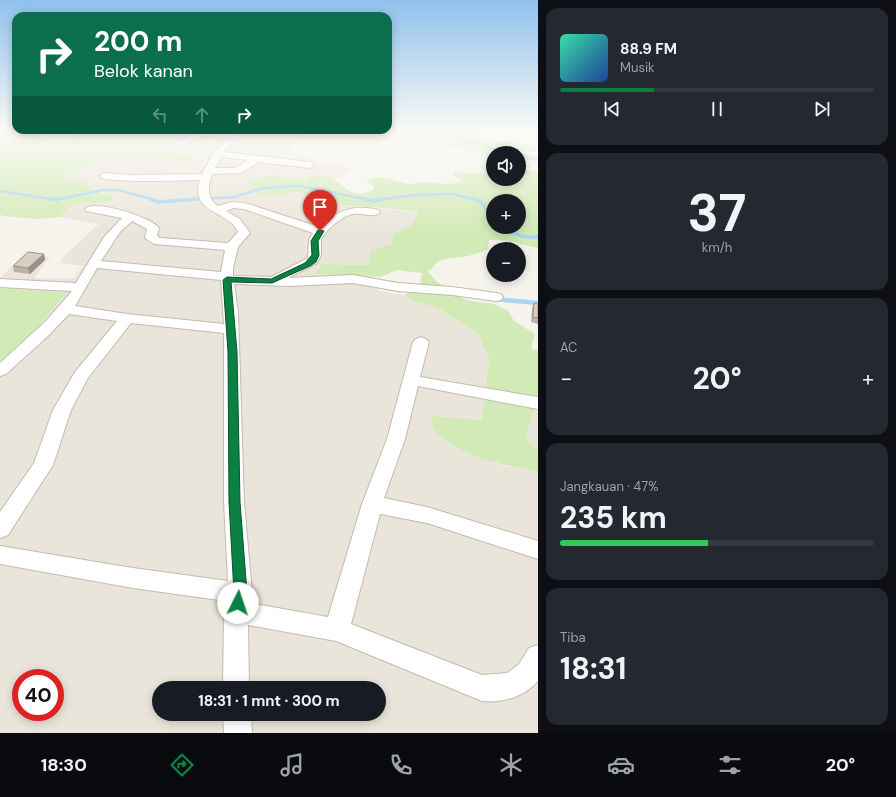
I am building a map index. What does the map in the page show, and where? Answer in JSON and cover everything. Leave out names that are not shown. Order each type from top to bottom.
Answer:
[{"type":"street","points":[[212,165],[204,190],[210,203],[229,215],[241,225],[244,233],[236,240],[232,247],[228,262],[227,278],[231,329],[234,502],[238,603],[236,681]]},
{"type":"street","points":[[104,176],[132,178],[208,174],[238,171],[248,165]]},
{"type":"street","points":[[210,203],[245,206],[320,231]]},
{"type":"street","points":[[90,209],[117,212],[129,218]]},
{"type":"street","points":[[272,281],[313,260],[316,255],[314,241],[320,231],[350,211],[375,212]]},
{"type":"street","points":[[0,371],[48,327],[66,308],[112,233],[124,220],[135,218],[152,226],[152,238],[158,241],[232,247]]},
{"type":"street","points":[[94,264],[227,278],[272,281],[353,280],[398,287],[452,291],[496,297]]},
{"type":"street","points":[[0,283],[80,287]]},
{"type":"street","points":[[66,308],[127,318],[231,329]]},
{"type":"street","points":[[0,528],[43,465],[62,410],[75,386],[127,318]]},
{"type":"street","points":[[337,630],[372,504],[396,439],[421,342]]},
{"type":"street","points":[[411,380],[538,403]]},
{"type":"street","points":[[372,504],[427,515],[538,550]]},
{"type":"street","points":[[0,554],[134,578],[238,603],[337,630],[482,688],[496,689],[511,686],[533,668],[538,657]]},
{"type":"street","points":[[237,721],[238,733]]},
{"type":"shaded area","points":[[85,165],[338,165],[353,169],[341,178],[309,176],[305,180],[286,178],[279,175],[258,178],[280,195],[298,192],[331,204],[377,209],[419,211],[412,226],[397,231],[392,244],[385,247],[369,265],[322,264],[315,274],[373,277],[379,291],[404,295],[410,300],[438,308],[478,334],[489,359],[482,420],[434,416],[469,454],[506,466],[538,472],[538,733],[0,733],[0,362],[38,327],[67,292],[0,288],[0,278],[24,255],[50,257],[34,278],[74,278],[83,266],[60,263],[63,257],[99,224],[60,217],[72,205],[92,202],[108,202],[105,193],[86,186],[87,182],[67,178],[66,175]]},
{"type":"shaded area","points":[[538,397],[538,450],[525,439]]},
{"type":"green space","points":[[0,165],[85,165],[66,175],[67,178],[87,182],[87,186],[113,198],[109,202],[92,202],[72,205],[60,217],[37,219],[0,215]]},
{"type":"green space","points":[[526,170],[538,172],[538,248],[526,245],[526,242],[489,240],[489,242],[486,242],[486,250],[470,256],[442,260],[434,265],[432,269],[427,271],[437,282],[446,287],[456,296],[470,301],[494,304],[508,311],[514,321],[535,334],[531,348],[538,351],[538,397],[525,439],[538,450],[538,472],[500,464],[474,456],[451,444],[438,435],[435,431],[431,420],[434,416],[482,420],[489,359],[478,334],[438,308],[410,300],[404,295],[408,293],[413,286],[420,285],[422,273],[397,270],[380,277],[315,274],[322,264],[369,265],[371,251],[392,244],[394,236],[398,231],[412,226],[419,211],[331,204],[298,192],[280,195],[260,195],[249,186],[254,181],[265,176],[279,175],[286,178],[305,180],[309,176],[323,176],[331,178],[350,191],[359,194],[373,190],[374,186],[369,184],[367,180],[373,178],[384,178],[410,184],[423,182],[448,184],[463,181],[454,175],[455,172],[486,174],[486,186],[526,186]]},
{"type":"green space","points":[[0,288],[67,292],[38,327],[0,362]]},
{"type":"building","points":[[28,252],[44,254],[28,268],[13,266]]},
{"type":"building","points":[[534,303],[538,304],[538,318],[533,317]]},
{"type":"waterway","points":[[191,200],[234,197],[262,188],[299,186],[365,199]]},
{"type":"waterway","points":[[0,191],[56,200],[102,190],[119,190],[154,200]]},
{"type":"waterway","points":[[383,199],[414,195],[452,194],[475,199]]},
{"type":"waterway","points":[[53,199],[59,199]]},
{"type":"waterway","points":[[150,199],[159,202],[191,200]]},
{"type":"waterway","points":[[191,200],[197,199]]},
{"type":"waterway","points":[[365,199],[370,200]]},
{"type":"waterway","points":[[365,199],[373,201],[383,199]]},
{"type":"waterway","points":[[377,200],[383,199]]},
{"type":"waterway","points":[[475,199],[480,201],[486,209]]},
{"type":"waterway","points":[[182,200],[191,200]]},
{"type":"waterway","points":[[516,234],[523,237],[538,237]]},
{"type":"waterway","points":[[495,299],[538,303]]},
{"type":"route","points":[[238,603],[240,593],[234,502],[231,312],[227,280],[272,281],[307,264],[313,260],[316,255],[314,241],[320,231]]}]
